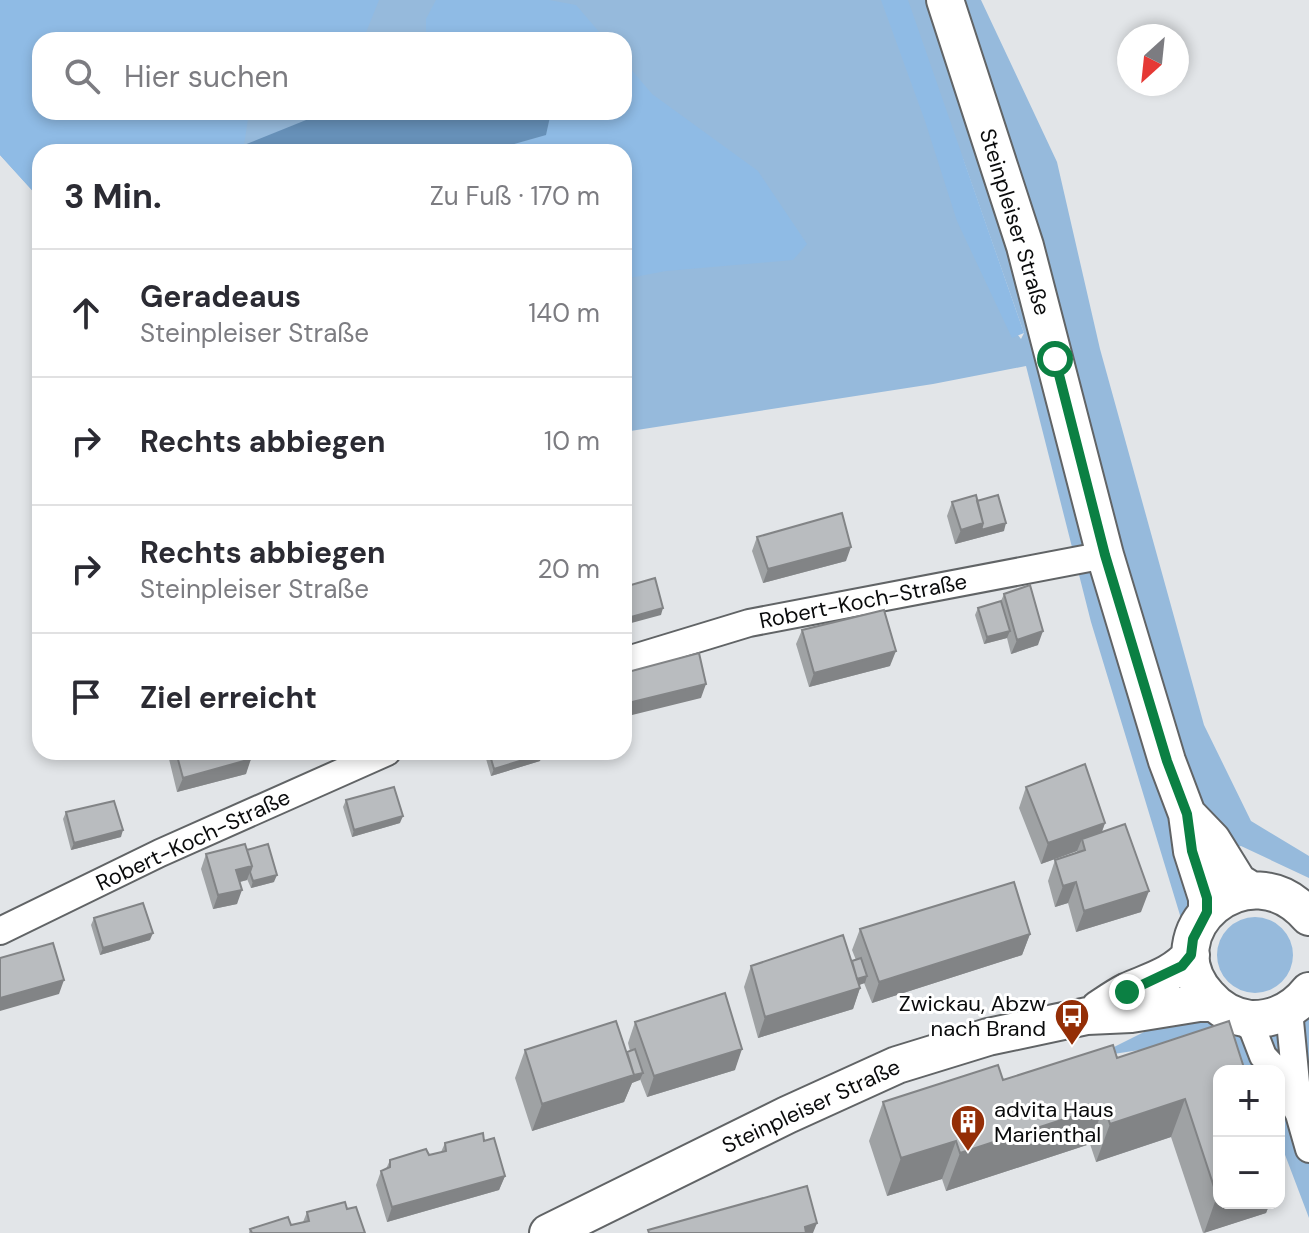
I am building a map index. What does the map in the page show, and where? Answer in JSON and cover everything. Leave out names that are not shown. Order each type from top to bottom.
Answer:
[{"type":"main road","name":"Steinpleiser Straße","points":[[945,0],[1025,246],[1105,555],[1167,761],[1187,814],[1192,851],[1207,898],[1207,912]]},
{"type":"main road","name":"Steinpleiser Straße","points":[[1187,814],[1212,840],[1238,882],[1251,890]]},
{"type":"main road","points":[[1228,1010],[1201,989],[1194,973],[1191,955],[1193,939],[1207,912],[1227,896],[1251,890],[1277,893],[1290,899],[1309,917]]},
{"type":"main road","name":"Steinpleiser Straße","points":[[1087,1016],[1127,992],[1182,966],[1191,955]]},
{"type":"main road","name":"Steinpleiser Straße","points":[[548,1233],[787,1115],[897,1065],[988,1037],[1087,1016],[1131,1014],[1199,1003],[1268,1018],[1300,1000]]},
{"type":"street","name":"Robert-Koch-Straße","points":[[632,659],[749,623],[1105,555]]},
{"type":"street","name":"Robert-Koch-Straße","points":[[0,931],[160,853],[369,760]]},
{"type":"street","points":[[1300,1000],[1290,1021],[1299,1114],[1309,1149]]},
{"type":"street","points":[[1228,1010],[1253,1030],[1263,1056],[1271,1065]]},
{"type":"street","points":[[1285,1087],[1299,1114]]},
{"type":"shaded area","points":[[0,0],[981,0],[1057,162],[1100,349],[1204,725],[1251,821],[1309,856],[1309,878],[1241,846],[1186,859],[1198,903],[1170,961],[1191,1012],[1309,1010],[1309,1218],[1285,1155],[1285,1065],[1219,1065],[1159,1047],[1094,1057],[1148,1030],[1134,969],[1168,956],[1183,925],[1091,622],[1026,366],[933,384],[632,431],[632,144],[32,144],[32,190],[0,155]],"holes":[[[962,156],[1024,333],[1021,339],[1011,326]]]},
{"type":"shaded area","points":[[0,0],[379,0],[366,32],[32,32],[32,120],[248,120],[244,144],[32,144],[32,190],[0,155]]},
{"type":"shaded area","points":[[436,0],[549,0],[576,5],[599,32],[426,32],[426,19]]},
{"type":"shaded area","points":[[881,0],[908,0],[1024,333],[1012,338],[957,221]]},
{"type":"shaded area","points":[[632,70],[652,94],[758,171],[807,244],[793,260],[666,271],[632,277],[632,144],[514,144],[546,135],[549,120],[632,120]]},
{"type":"shaded area","points":[[306,120],[549,120],[546,135],[514,144],[246,144]]},
{"type":"shaded area","points":[[1248,917],[1262,917],[1276,923],[1287,934],[1293,955],[1290,970],[1282,982],[1262,993],[1248,993],[1234,987],[1223,976],[1217,962],[1217,948],[1223,934],[1234,923]]},
{"type":"building","points":[[976,495],[983,523],[961,530],[952,502]]},
{"type":"building","points":[[998,495],[1006,523],[981,530],[983,523],[977,501]]},
{"type":"building","points":[[842,513],[851,547],[768,569],[757,537]]},
{"type":"building","points":[[655,578],[663,608],[632,617],[632,585]]},
{"type":"building","points":[[1030,585],[1043,631],[1017,640],[1004,594]]},
{"type":"building","points":[[1001,601],[1010,631],[987,637],[978,608]]},
{"type":"building","points":[[884,610],[896,651],[814,673],[802,630]]},
{"type":"building","points":[[699,653],[706,684],[632,702],[632,671]]},
{"type":"building","points":[[178,760],[247,760],[183,778]]},
{"type":"building","points":[[491,760],[523,760],[494,769]]},
{"type":"building","points":[[1085,764],[1105,823],[1048,843],[1026,787]]},
{"type":"building","points":[[394,787],[403,816],[354,830],[346,800]]},
{"type":"building","points":[[114,801],[123,830],[74,843],[66,812]]},
{"type":"building","points":[[1125,824],[1149,891],[1084,911],[1076,882],[1063,886],[1055,860],[1085,850],[1082,839]]},
{"type":"building","points":[[245,844],[252,866],[236,870],[242,890],[218,895],[206,854]]},
{"type":"building","points":[[268,844],[277,875],[253,881],[247,850]]},
{"type":"building","points":[[1014,882],[1030,934],[879,982],[860,929]]},
{"type":"building","points":[[143,903],[153,933],[103,948],[94,918]]},
{"type":"building","points":[[843,935],[860,988],[765,1017],[751,966]]},
{"type":"building","points":[[53,943],[64,980],[0,998],[0,958]]},
{"type":"building","points":[[861,958],[867,976],[857,979],[852,961]]},
{"type":"building","points":[[725,993],[742,1049],[654,1076],[635,1022]]},
{"type":"building","points":[[616,1021],[634,1075],[542,1104],[525,1050]]},
{"type":"building","points":[[1229,1021],[1243,1065],[1213,1065],[1213,1184],[1185,1099],[1110,1124],[1104,1106],[960,1153],[956,1141],[901,1158],[883,1102],[998,1065],[1003,1080],[1113,1045],[1117,1058]]},
{"type":"building","points":[[635,1049],[643,1073],[634,1075],[627,1052]]},
{"type":"building","points":[[483,1133],[484,1141],[494,1138],[505,1176],[392,1207],[381,1171],[390,1167],[390,1160],[426,1149],[429,1155],[446,1151],[445,1143]]},
{"type":"building","points":[[807,1186],[817,1223],[805,1227],[806,1233],[649,1233],[648,1230]]},
{"type":"building","points":[[345,1202],[347,1209],[356,1207],[365,1233],[252,1233],[250,1229],[288,1217],[291,1225],[309,1221],[307,1212]]},
{"type":"place","name":"Zwickau, Abzw nach Brand","points":[[1072,1047]]},
{"type":"place","name":"advita Haus Marienthal","points":[[968,1153]]},
{"type":"route","points":[[1055,359],[1105,555],[1167,761],[1187,814],[1192,851],[1207,898],[1207,912],[1198,925],[1191,955],[1182,966],[1127,992]]}]
